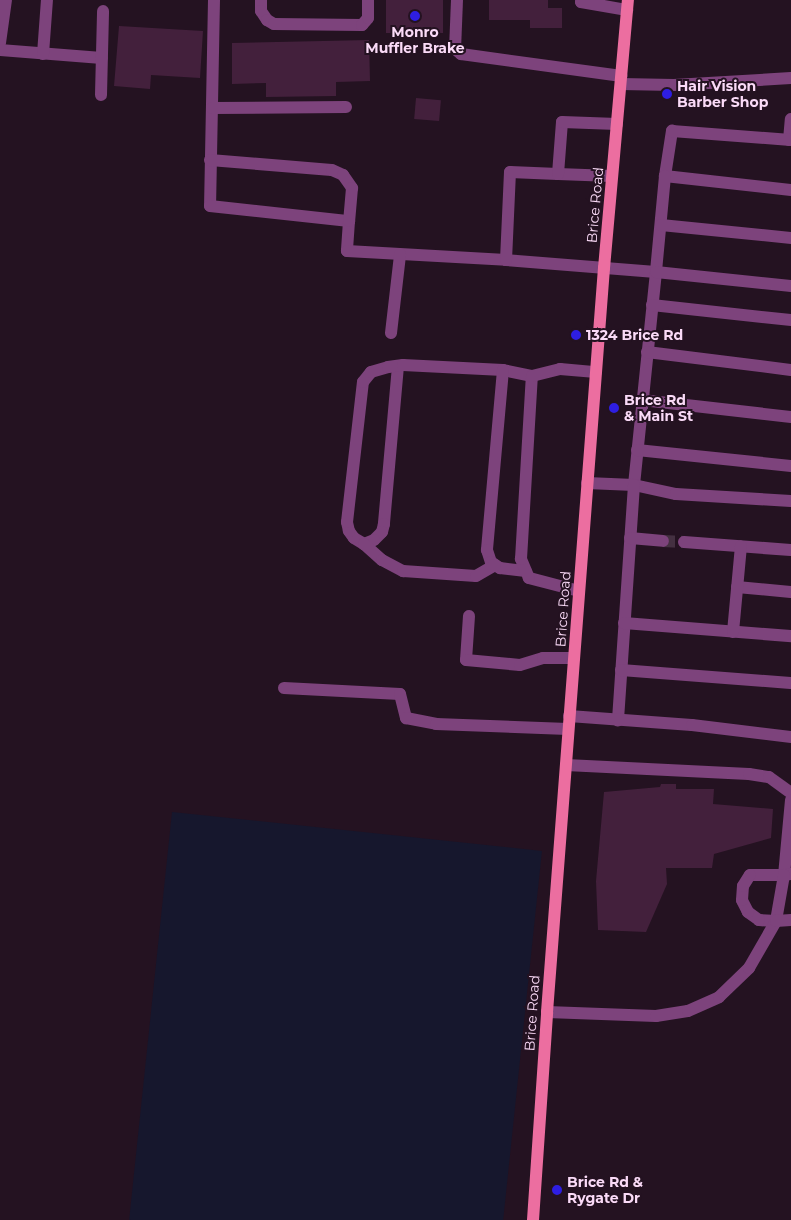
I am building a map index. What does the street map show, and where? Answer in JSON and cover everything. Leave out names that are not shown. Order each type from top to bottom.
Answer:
[{"type":"main road","name":"Brice Road","points":[[533,1220],[546,1012],[587,482],[628,5]]},
{"type":"street","points":[[0,43],[6,0]]},
{"type":"street","points":[[43,54],[47,0]]},
{"type":"street","points":[[214,0],[210,206],[349,221]]},
{"type":"street","points":[[261,0],[261,11],[267,20],[274,24],[362,25],[368,18],[368,0]]},
{"type":"street","points":[[457,0],[455,49],[461,54],[621,80],[674,85],[791,78]]},
{"type":"street","points":[[582,0],[581,2],[628,5]]},
{"type":"street","points":[[100,95],[103,11]]},
{"type":"street","points":[[0,50],[102,58]]},
{"type":"street","points":[[212,108],[346,107]]},
{"type":"street","points":[[618,720],[637,450],[665,176],[672,131],[790,140],[791,119]]},
{"type":"street","points":[[558,174],[562,122],[617,124]]},
{"type":"street","points":[[210,160],[332,170],[343,175],[349,181],[352,188],[347,251],[506,260],[656,272],[791,286]]},
{"type":"street","points":[[506,260],[510,172],[612,176]]},
{"type":"street","points":[[665,176],[791,190]]},
{"type":"street","points":[[661,225],[791,238]]},
{"type":"street","points":[[391,333],[400,255]]},
{"type":"street","points":[[652,305],[791,320]]},
{"type":"street","points":[[647,352],[791,370]]},
{"type":"street","points":[[495,565],[476,576],[404,571],[382,560],[354,538],[349,531],[347,522],[363,382],[371,372],[398,366],[503,370],[532,376],[560,369],[596,372]]},
{"type":"street","points":[[364,544],[374,540],[382,532],[384,524],[398,366]]},
{"type":"street","points":[[503,370],[487,550],[491,562],[500,568],[526,571]]},
{"type":"street","points":[[532,376],[521,559],[529,578],[579,591]]},
{"type":"street","points":[[642,400],[791,417]]},
{"type":"street","points":[[637,450],[791,466]]},
{"type":"street","points":[[587,482],[634,485],[676,494],[791,501]]},
{"type":"street","points":[[630,538],[663,541]]},
{"type":"street","points":[[684,542],[791,550]]},
{"type":"street","points":[[733,632],[741,546]]},
{"type":"street","points":[[737,587],[791,592]]},
{"type":"street","points":[[469,616],[466,660],[520,665],[543,658],[574,658]]},
{"type":"street","points":[[624,623],[791,636]]},
{"type":"street","points":[[621,670],[791,683]]},
{"type":"street","points":[[284,688],[400,694],[406,718],[436,724],[568,729]]},
{"type":"street","points":[[569,716],[692,725],[791,737]]},
{"type":"street","points":[[566,765],[749,774],[769,777],[791,793]]},
{"type":"street","points":[[546,1012],[656,1016],[688,1011],[719,997],[749,968],[776,921],[788,874],[791,800]]},
{"type":"street","points":[[788,874],[750,875],[743,886],[742,900],[748,912],[759,920],[791,920]]},
{"type":"shaded area","points":[[172,812],[542,851],[503,1220],[129,1220]]},
{"type":"building","name":"Monro Muffler Brake","points":[[386,0],[443,0],[443,33],[386,33]]},
{"type":"building","points":[[489,0],[548,0],[548,8],[562,8],[562,28],[530,28],[530,20],[489,20]]},
{"type":"building","points":[[119,26],[203,31],[200,78],[151,75],[150,89],[114,86]]},
{"type":"building","points":[[369,40],[370,81],[336,82],[336,96],[266,97],[266,83],[232,84],[232,43]]},
{"type":"building","points":[[416,98],[441,100],[439,121],[414,119]]},
{"type":"building","points":[[661,784],[676,784],[676,789],[714,789],[713,804],[773,809],[771,838],[714,854],[712,868],[666,868],[667,884],[646,932],[598,930],[596,881],[604,792],[660,787]]},
{"type":"tunnel","points":[[663,541],[684,542]]},
{"type":"place","name":"Monro Muffler Brake","points":[[415,16]]},
{"type":"place","name":"Hair Vision Barber Shop","points":[[667,94]]},
{"type":"place","name":"1324 Brice Rd","points":[[576,335]]},
{"type":"place","name":"Brice Rd & Main St","points":[[614,408]]},
{"type":"place","name":"Brice Rd & Rygate Dr","points":[[557,1190]]}]
